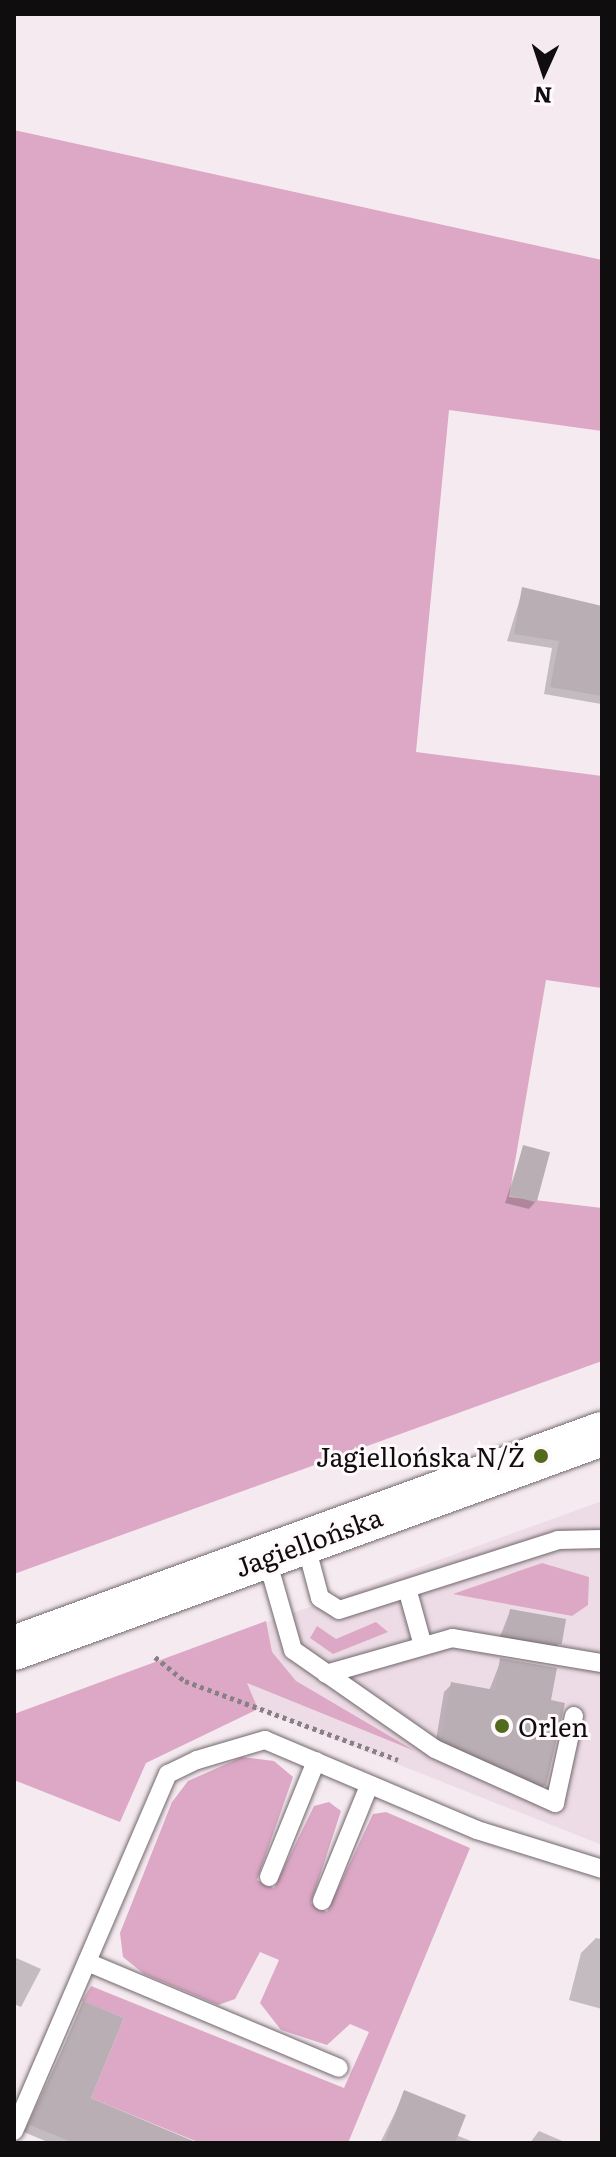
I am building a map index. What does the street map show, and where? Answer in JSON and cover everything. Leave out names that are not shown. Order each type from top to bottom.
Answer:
[{"type":"street","name":"Jagiellońska","points":[[14,1648],[602,1434]]},
{"type":"lane","points":[[285,1549],[320,1598],[331,1606],[373,1604],[558,1540],[602,1539]]},
{"type":"lane","points":[[285,1549],[293,1650],[435,1749],[555,1803],[574,1716]]},
{"type":"lane","points":[[408,1592],[422,1642]]},
{"type":"lane","points":[[326,1674],[422,1642],[452,1638],[602,1663]]},
{"type":"lane","points":[[14,2131],[168,1774],[265,1740],[369,1786],[602,1869]]},
{"type":"lane","points":[[269,1877],[316,1761]]},
{"type":"lane","points":[[322,1901],[369,1786]]},
{"type":"lane","points":[[87,1962],[339,2068]]},
{"type":"shaded area","points":[[14,130],[602,260],[602,431],[449,410],[416,752],[602,776],[602,988],[546,980],[509,1197],[602,1208],[602,1361],[14,1574]]},
{"type":"shaded area","points":[[602,1501],[602,1845],[258,1709],[246,1682],[188,1651]]},
{"type":"shaded area","points":[[542,1563],[589,1577],[588,1605],[572,1616],[453,1594]]},
{"type":"shaded area","points":[[266,1621],[272,1652],[296,1681],[415,1751],[247,1683],[258,1709],[146,1763],[120,1822],[14,1780],[14,1714]]},
{"type":"shaded area","points":[[376,1622],[388,1632],[333,1654],[310,1638],[317,1626],[336,1639]]},
{"type":"shaded area","points":[[242,1757],[274,1761],[293,1777],[257,1880],[274,1888],[314,1806],[329,1802],[341,1811],[311,1903],[327,1912],[373,1814],[386,1812],[470,1848],[348,2143],[200,2143],[91,2098],[124,2018],[82,2001],[91,1986],[344,2088],[369,2032],[350,2024],[327,2045],[281,2030],[260,2003],[279,1960],[260,1952],[235,1999],[218,2005],[144,1974],[123,1957],[120,1933],[172,1802],[188,1781]]},
{"type":"building","points":[[522,587],[602,606],[602,696],[550,687],[559,641],[514,634]]},
{"type":"building","points":[[523,1145],[550,1152],[537,1202],[510,1195]]},
{"type":"building","points":[[510,1609],[566,1619],[562,1645],[505,1635]]},
{"type":"building","name":"Orlen","points":[[500,1658],[557,1668],[551,1700],[565,1703],[546,1786],[441,1739],[451,1682],[495,1690]]},
{"type":"building","points":[[83,2001],[124,2018],[91,2098],[198,2143],[74,2143],[30,2125]]},
{"type":"building","points":[[404,2090],[466,2115],[455,2143],[384,2143]]},
{"type":"place","name":"Jagiellońska N/Ż","points":[[541,1456]]},
{"type":"place","name":"Orlen","points":[[502,1726]]}]
